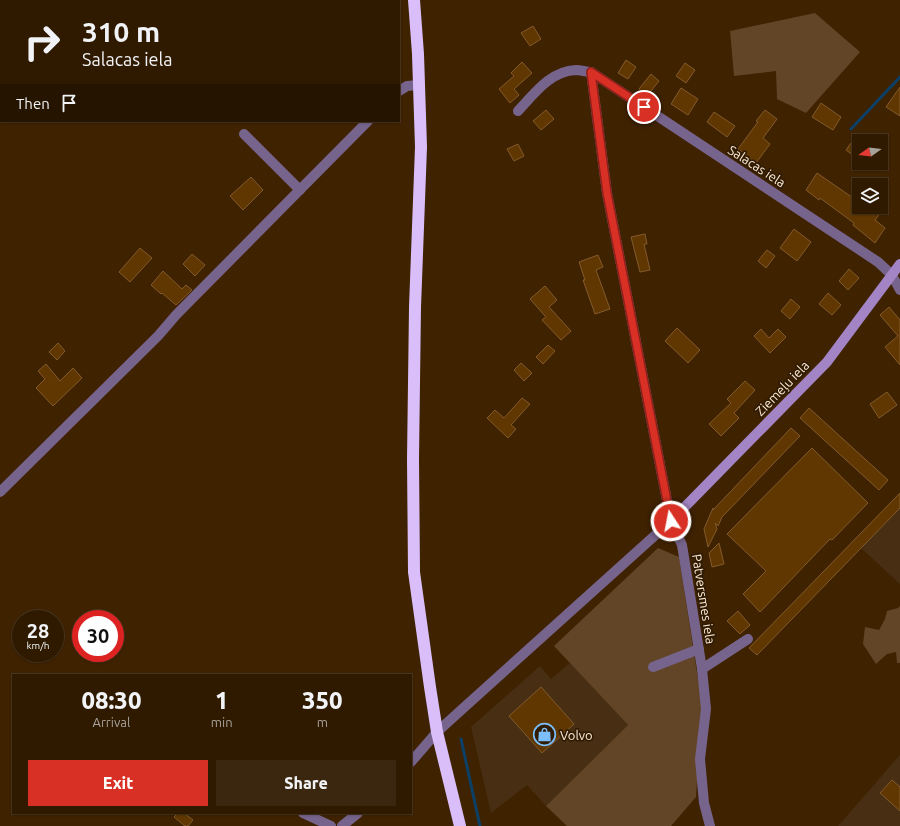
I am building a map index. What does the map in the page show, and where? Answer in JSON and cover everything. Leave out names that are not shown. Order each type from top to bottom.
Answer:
[{"type":"highway","points":[[414,0],[418,47],[421,147],[415,307],[413,459],[414,572],[428,680],[437,732],[460,826]]},
{"type":"street","points":[[518,111],[549,78],[576,70],[591,72]]},
{"type":"street","name":"Salacas iela","points":[[591,72],[878,262],[892,275],[900,290]]},
{"type":"street","name":"Patversmes iela","points":[[591,72],[607,193],[671,521],[682,545],[699,649],[706,709],[700,759],[704,803],[710,826]]},
{"type":"street","points":[[400,90],[407,86],[419,84]]},
{"type":"street","points":[[0,492],[158,336],[176,315],[367,122]]},
{"type":"street","points":[[244,134],[300,190]]},
{"type":"street","name":"Ziemeļu iela","points":[[671,521],[826,362],[900,264]]},
{"type":"street","points":[[412,761],[437,732],[671,521]]},
{"type":"street","points":[[702,669],[748,639]]},
{"type":"street","points":[[652,667],[699,649]]},
{"type":"street","points":[[305,814],[332,826]]},
{"type":"street","points":[[342,826],[357,814]]},
{"type":"shaded area","points":[[815,13],[860,52],[806,113],[777,99],[776,71],[734,76],[730,31]]},
{"type":"shaded area","points":[[900,508],[900,584],[861,548]]},
{"type":"shaded area","points":[[658,548],[679,557],[702,705],[696,797],[671,826],[567,826],[546,806],[628,725],[554,646]]},
{"type":"shaded area","points":[[900,606],[900,663],[897,663],[896,652],[887,654],[876,664],[863,644],[865,627],[879,630],[885,619],[887,611]]},
{"type":"shaded area","points":[[570,663],[628,725],[546,806],[527,785],[491,813],[471,727],[540,666],[551,679]]},
{"type":"shaded area","points":[[900,755],[900,826],[838,826]]},
{"type":"building","points":[[533,26],[541,39],[530,46],[521,33]]},
{"type":"building","points":[[626,60],[636,67],[628,79],[618,73]]},
{"type":"building","points":[[522,62],[532,73],[514,89],[519,95],[510,103],[499,89],[514,76],[511,73]]},
{"type":"building","points":[[685,63],[695,70],[686,83],[676,76]]},
{"type":"building","points":[[651,74],[659,81],[647,96],[639,89]]},
{"type":"building","points":[[900,87],[900,116],[886,107]]},
{"type":"building","points":[[681,88],[698,99],[688,115],[671,104]]},
{"type":"building","points":[[821,103],[841,117],[833,130],[812,117]]},
{"type":"building","points":[[546,110],[554,119],[541,130],[533,121]]},
{"type":"building","points":[[765,110],[777,119],[763,138],[770,144],[756,163],[738,149]]},
{"type":"building","points":[[714,112],[735,126],[727,137],[707,122]]},
{"type":"building","points":[[851,143],[852,144],[852,154],[846,150]]},
{"type":"building","points":[[518,144],[524,156],[514,161],[507,149]]},
{"type":"building","points":[[817,173],[852,197],[852,214],[880,214],[875,220],[885,228],[875,243],[853,225],[854,223],[820,198],[819,200],[806,190]]},
{"type":"building","points":[[251,177],[263,190],[243,210],[230,196]]},
{"type":"building","points":[[794,229],[811,242],[797,261],[780,248]]},
{"type":"building","points":[[645,234],[647,244],[644,244],[650,270],[640,272],[631,237]]},
{"type":"building","points":[[140,248],[152,258],[130,282],[119,272]]},
{"type":"building","points":[[767,250],[775,256],[766,268],[758,261]]},
{"type":"building","points":[[192,254],[205,265],[195,276],[183,264]]},
{"type":"building","points":[[598,255],[603,267],[596,270],[610,309],[595,314],[583,280],[585,280],[579,262]]},
{"type":"building","points":[[849,269],[859,278],[848,290],[839,281]]},
{"type":"building","points":[[163,271],[182,289],[186,285],[192,290],[176,305],[151,285]]},
{"type":"building","points":[[545,286],[557,300],[549,307],[571,331],[561,340],[542,320],[546,317],[530,299]]},
{"type":"building","points":[[828,293],[841,305],[832,315],[819,304]]},
{"type":"building","points":[[791,299],[800,307],[790,319],[781,311]]},
{"type":"building","points":[[889,307],[900,320],[900,365],[885,347],[898,336],[880,315]]},
{"type":"building","points":[[677,328],[700,350],[688,363],[665,341]]},
{"type":"building","points":[[761,329],[769,338],[778,329],[786,337],[770,353],[754,336]]},
{"type":"building","points":[[58,343],[65,351],[57,360],[49,352]]},
{"type":"building","points":[[548,345],[555,351],[543,364],[536,357]]},
{"type":"building","points":[[521,363],[532,373],[524,381],[514,370]]},
{"type":"building","points":[[46,364],[60,381],[73,368],[82,378],[53,406],[36,388],[45,379],[38,371]]},
{"type":"building","points":[[745,381],[755,390],[734,413],[739,418],[721,436],[709,424],[731,403],[727,399]]},
{"type":"building","points":[[887,392],[897,405],[879,418],[870,404]]},
{"type":"building","points":[[522,398],[530,404],[511,425],[516,429],[508,438],[487,418],[495,410],[504,418]]},
{"type":"building","points":[[809,408],[888,480],[879,490],[800,418]]},
{"type":"building","points":[[791,428],[800,436],[722,517],[718,526],[715,523],[717,529],[708,547],[704,529],[713,508],[713,510]]},
{"type":"building","points":[[812,448],[868,503],[832,540],[830,539],[760,612],[743,594],[766,571],[727,534]]},
{"type":"building","points":[[900,493],[900,508],[757,655],[749,648]]},
{"type":"building","points":[[719,543],[724,564],[712,567],[709,553]]},
{"type":"building","points":[[738,611],[750,625],[740,634],[727,621]]},
{"type":"building","points":[[541,687],[574,724],[542,753],[509,716]]},
{"type":"building","points":[[892,780],[900,787],[900,811],[880,793]]},
{"type":"building","points":[[177,814],[185,814],[193,820],[188,826],[185,826],[174,817]]},
{"type":"waterway","points":[[851,129],[900,77]]},
{"type":"waterway","points":[[461,739],[480,826]]},
{"type":"place","name":"Volvo","points":[[545,735]]},
{"type":"route","points":[[644,107],[591,72],[607,193],[671,521]]}]
